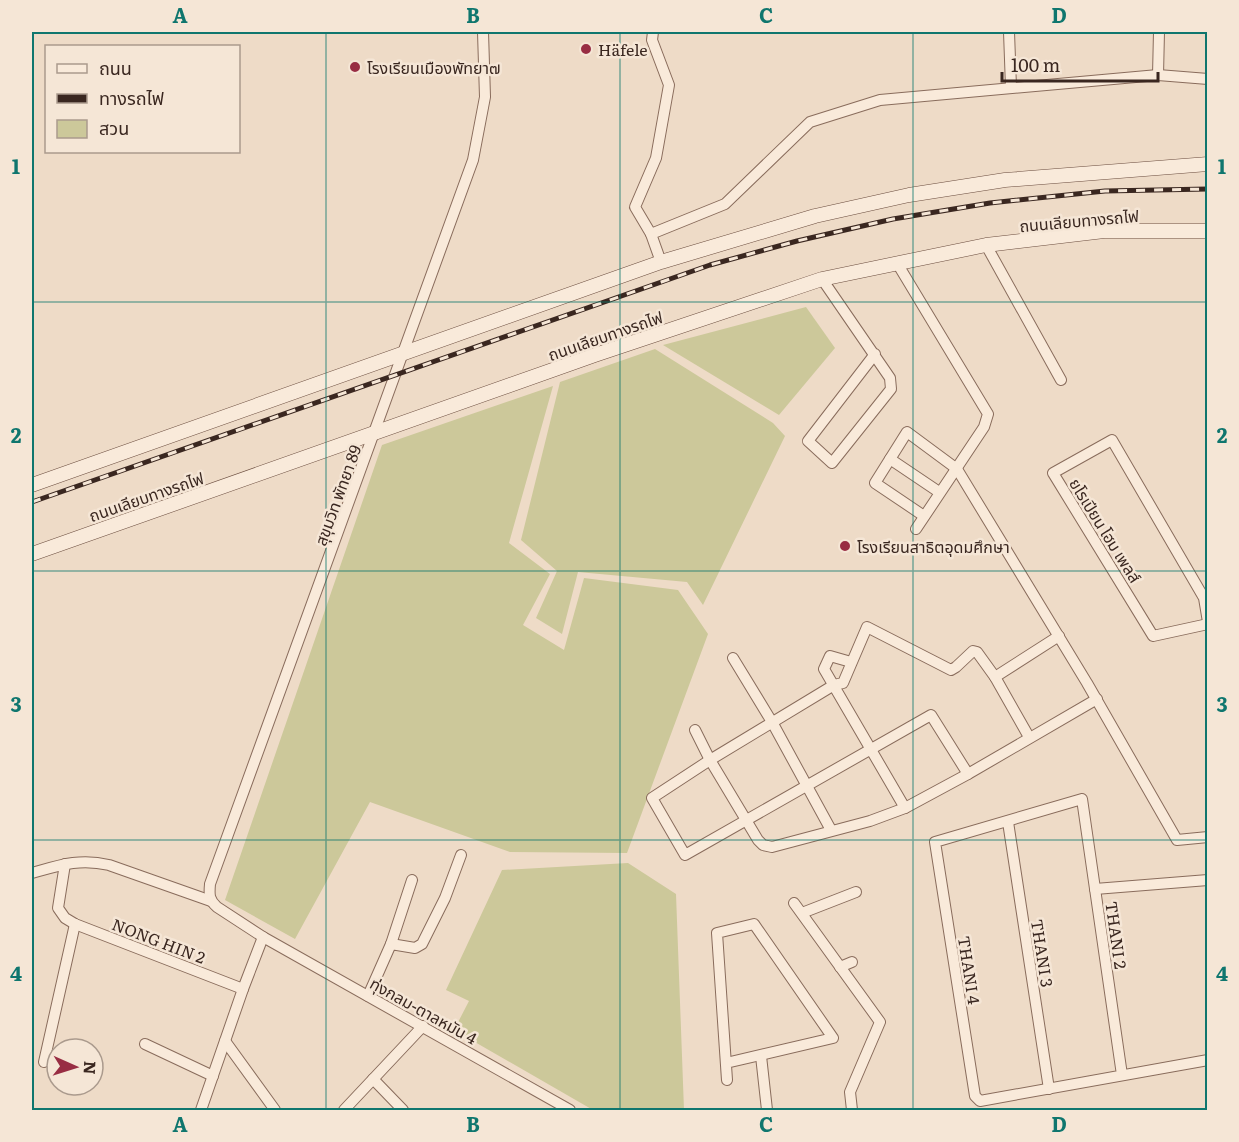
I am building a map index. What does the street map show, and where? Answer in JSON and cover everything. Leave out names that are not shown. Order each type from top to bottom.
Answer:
[{"type":"street","name":"สุขุมวิท พัทยา 89","points":[[211,901],[208,894],[210,884],[473,160],[485,97],[483,32]]},
{"type":"street","points":[[653,32],[652,40],[669,85],[656,158],[635,207],[651,234],[661,262]]},
{"type":"street","points":[[1009,32],[1011,87]]},
{"type":"street","points":[[1158,75],[1159,32]]},
{"type":"street","points":[[651,234],[725,204],[810,122],[880,100],[1158,75],[1208,79]]},
{"type":"street","points":[[32,485],[661,262],[815,216],[909,195],[1005,180],[1208,164]]},
{"type":"street","name":"ถนนเลียบทางรถไฟ","points":[[32,554],[607,351],[822,279],[986,245],[1104,231],[1208,231]]},
{"type":"street","points":[[986,245],[1061,380]]},
{"type":"street","points":[[897,263],[988,414],[984,427],[916,529]]},
{"type":"street","points":[[822,279],[875,354],[892,381],[891,388],[832,463],[808,441],[875,354]]},
{"type":"street","points":[[924,516],[875,483],[907,432],[957,469],[1059,636],[1177,840],[1208,837]]},
{"type":"street","name":"ยโรเปียน โฮม เพลส์","points":[[1112,440],[1204,598],[1208,623],[1153,636],[1053,473],[1112,440]]},
{"type":"street","points":[[890,459],[939,492]]},
{"type":"street","points":[[968,774],[931,715],[685,855],[652,798],[772,722],[834,685],[843,683],[867,627],[951,670],[973,651],[977,652],[995,677],[1029,737]]},
{"type":"street","points":[[995,677],[1059,636]]},
{"type":"street","points":[[851,662],[830,656],[824,669],[905,808]]},
{"type":"street","points":[[733,658],[772,722],[831,831]]},
{"type":"street","points":[[695,730],[746,821],[758,840],[767,847],[870,821],[905,808],[1096,699]]},
{"type":"street","name":"THANI 2","points":[[1008,822],[1082,799],[1122,1075]]},
{"type":"street","name":"THANI 4","points":[[1008,822],[935,842],[975,1096],[980,1101],[1049,1089]]},
{"type":"street","name":"THANI 3","points":[[1008,822],[1049,1089]]},
{"type":"street","points":[[391,944],[415,948],[422,944],[445,898],[462,855]]},
{"type":"street","points":[[32,873],[82,861],[109,865],[211,901],[263,937],[201,1110]]},
{"type":"street","points":[[44,1062],[70,921],[58,908],[65,864]]},
{"type":"street","points":[[368,996],[391,944],[412,880]]},
{"type":"street","points":[[1095,889],[1208,880]]},
{"type":"street","points":[[802,914],[856,892]]},
{"type":"street","points":[[795,903],[880,1022],[850,1092],[852,1110]]},
{"type":"street","name":"NONG HIN 2","points":[[70,921],[243,989]]},
{"type":"street","points":[[726,1063],[833,1038],[754,924],[717,933],[727,1080]]},
{"type":"street","name":"ทุ่งกลม-ตาลหมัน 4","points":[[263,937],[570,1110]]},
{"type":"street","points":[[840,967],[852,962]]},
{"type":"street","points":[[344,1110],[423,1026]]},
{"type":"street","points":[[225,1041],[276,1110]]},
{"type":"street","points":[[145,1044],[213,1076]]},
{"type":"street","points":[[761,1056],[767,1110]]},
{"type":"street","points":[[1049,1089],[1208,1060]]},
{"type":"street","points":[[373,1079],[403,1110]]},
{"type":"green space","points":[[806,307],[835,348],[779,415],[663,345]]},
{"type":"green space","points":[[655,349],[773,423],[785,436],[703,605],[687,582],[578,572],[562,634],[536,618],[557,571],[521,540],[560,382]]},
{"type":"green space","points":[[553,386],[509,543],[550,574],[523,625],[564,650],[584,578],[678,590],[708,634],[627,853],[510,852],[370,802],[295,939],[225,900],[382,445]]},
{"type":"green space","points":[[628,863],[676,894],[684,1110],[593,1110],[454,1030],[469,1001],[446,990],[502,870]]},
{"type":"railway","points":[[32,502],[710,265],[797,241],[893,219],[990,203],[1105,191],[1208,189]]},
{"type":"place","name":"Häfele","points":[[586,49]]},
{"type":"place","name":"โรงเรียนเมืองพัทยา๗","points":[[355,67]]},
{"type":"place","name":"โรงเรียนสาธิตอุดมศึกษา","points":[[845,546]]}]
